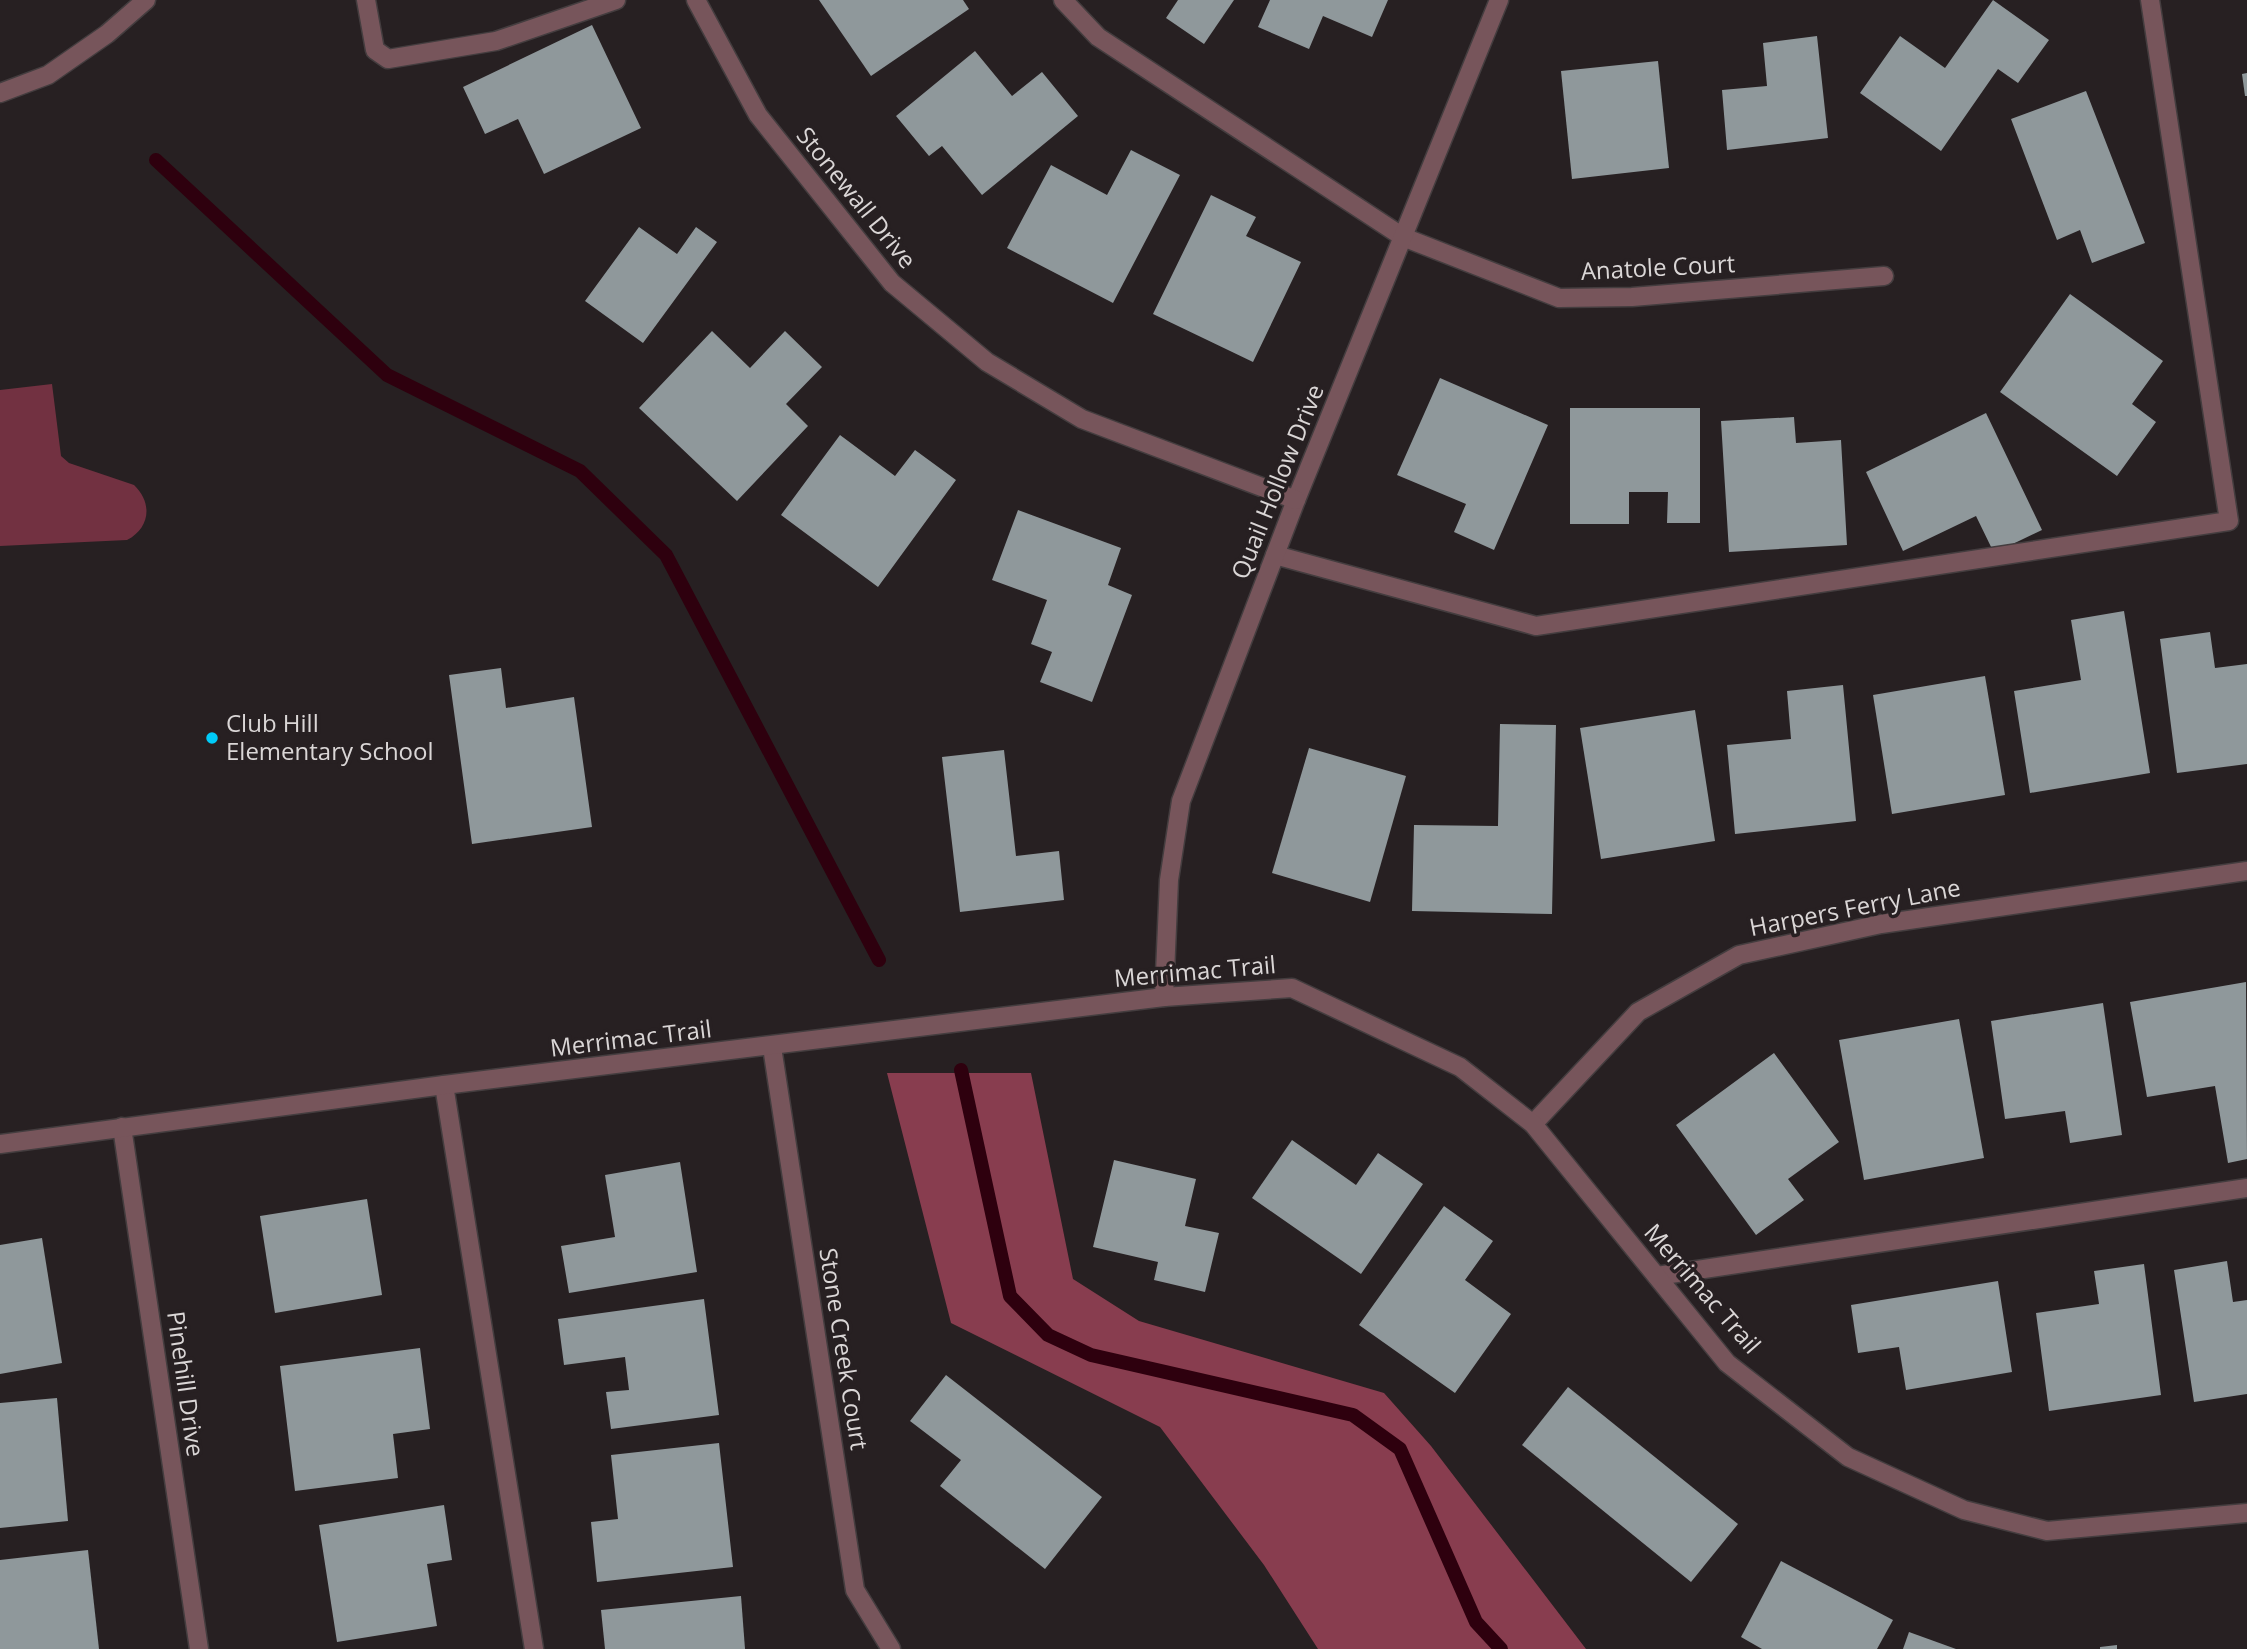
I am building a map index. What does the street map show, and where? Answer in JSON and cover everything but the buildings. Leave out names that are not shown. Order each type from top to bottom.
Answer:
[{"type":"street","points":[[0,93],[48,75],[107,34],[146,0]]},
{"type":"street","points":[[366,0],[376,50],[388,59],[496,41],[616,0]]},
{"type":"street","name":"Stonewall Drive","points":[[696,0],[701,14],[758,115],[892,284],[987,362],[1082,419],[1296,500]]},
{"type":"street","name":"Anatole Court","points":[[1063,0],[1098,37],[1403,237],[1559,298],[1632,297],[1884,276]]},
{"type":"street","name":"Quail Hollow Drive","points":[[1164,997],[1169,880],[1181,801],[1296,500],[1499,0]]},
{"type":"street","points":[[1275,555],[1536,626],[2229,521],[2150,0]]},
{"type":"street","name":"Harpers Ferry Lane","points":[[1533,1124],[1638,1012],[1739,955],[1881,924],[2247,871]]},
{"type":"street","name":"Merrimac Trail","points":[[0,1144],[444,1085],[1164,997],[1292,988],[1460,1067],[1533,1124],[1727,1363],[1848,1457],[1964,1510],[2047,1531],[2247,1513]]},
{"type":"street","name":"Stone Creek Court","points":[[772,1047],[855,1590],[891,1649]]},
{"type":"street","points":[[444,1085],[534,1649]]},
{"type":"street","name":"Pinehill Drive","points":[[122,1127],[199,1649]]},
{"type":"street","points":[[1657,1276],[2247,1188]]},
{"type":"shaded area","points":[[52,384],[61,456],[69,463],[134,485],[144,500],[144,522],[135,535],[127,540],[0,546],[0,390]]},
{"type":"shaded area","points":[[887,1073],[1031,1073],[1073,1279],[1139,1321],[1384,1393],[1431,1446],[1586,1649],[1318,1649],[1264,1565],[1160,1427],[951,1323]]},
{"type":"waterway","points":[[156,160],[387,375],[580,471],[666,555],[879,960]]},
{"type":"waterway","points":[[961,1070],[1010,1296],[1048,1335],[1091,1355],[1353,1415],[1400,1449],[1476,1622],[1501,1649]]},
{"type":"place","name":"Club Hill Elementary School","points":[[212,738]]}]
